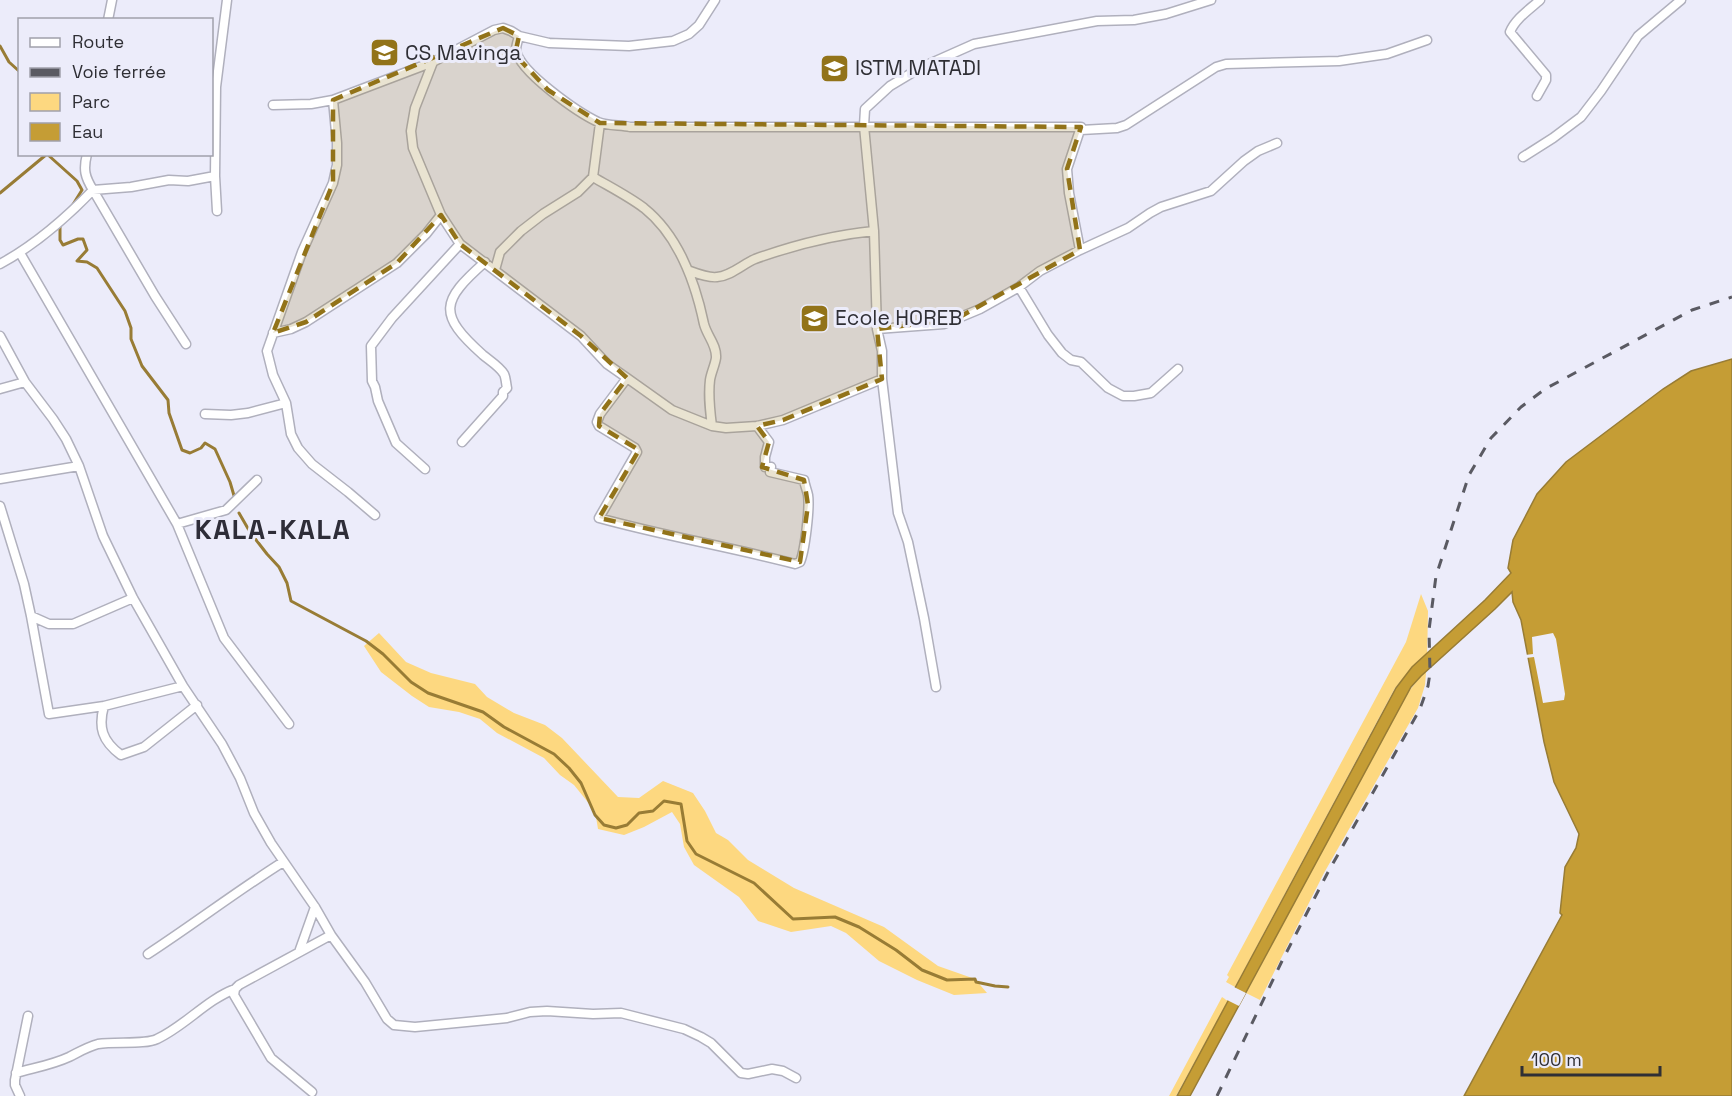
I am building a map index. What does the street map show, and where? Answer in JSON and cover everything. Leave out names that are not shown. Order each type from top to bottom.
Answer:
[{"type":"street","points":[[108,18],[112,0]]},
{"type":"street","points":[[217,211],[214,87],[227,0]]},
{"type":"street","points":[[273,105],[311,104],[333,100],[433,62],[494,30],[503,28],[519,36],[560,44],[629,46],[673,42],[689,34],[699,25],[716,0]]},
{"type":"street","points":[[936,687],[908,542],[898,513],[882,379],[882,351],[877,329],[874,231],[864,126],[866,108],[890,86],[920,68],[974,44],[1097,21],[1134,20],[1211,0]]},
{"type":"street","points":[[1537,96],[1546,80],[1546,75],[1510,32],[1517,21],[1540,0]]},
{"type":"street","points":[[1523,158],[1581,117],[1638,36],[1681,0]]},
{"type":"street","points":[[519,36],[516,50],[530,72],[548,90],[600,123],[630,127],[1081,127],[1081,130],[1117,128],[1126,125],[1207,72],[1226,64],[1339,61],[1388,54],[1427,40]]},
{"type":"street","points":[[433,62],[415,108],[411,131],[413,148],[441,215],[460,244],[581,336],[607,364],[672,410],[712,426],[726,428],[757,426],[783,420],[882,379]]},
{"type":"street","points":[[333,100],[337,142],[337,165],[333,183],[302,252],[267,351],[268,360],[286,403],[291,434],[298,448],[312,464],[375,515]]},
{"type":"street","points":[[495,270],[500,252],[521,231],[578,192],[593,177],[600,123]]},
{"type":"street","points":[[1080,250],[1069,193],[1067,169],[1081,127]]},
{"type":"street","points":[[877,329],[944,324],[980,309],[1040,271],[1128,228],[1161,207],[1211,191],[1244,161],[1258,151],[1277,143]]},
{"type":"street","points":[[87,156],[84,167],[86,179],[154,296],[186,344]]},
{"type":"street","points":[[0,264],[20,253],[69,215],[93,190],[130,187],[169,180],[188,181],[215,176]]},
{"type":"street","points":[[593,177],[646,209],[675,243],[690,272],[705,327],[714,345],[716,358],[708,394],[712,426]]},
{"type":"street","points":[[273,333],[291,329],[306,322],[397,263],[441,215]]},
{"type":"street","points":[[690,272],[715,278],[752,260],[788,247],[839,234],[874,231]]},
{"type":"street","points":[[425,469],[396,443],[372,381],[371,346],[392,318],[460,244]]},
{"type":"street","points":[[20,253],[177,524],[224,638],[289,724]]},
{"type":"street","points":[[462,442],[503,396],[507,388],[504,373],[463,337],[450,311],[450,303],[462,282],[485,262]]},
{"type":"street","points":[[1018,287],[1062,353],[1071,360],[1081,362],[1108,388],[1123,396],[1151,393],[1178,369]]},
{"type":"street","points":[[0,336],[25,382],[53,419],[79,465],[103,536],[133,598],[183,686],[222,744],[240,778],[254,813],[283,862],[365,982],[387,1019],[394,1025],[415,1027],[507,1018],[530,1012],[593,1014],[621,1012],[684,1029],[701,1037],[711,1043],[741,1073],[772,1070],[783,1071],[796,1078]]},
{"type":"street","points":[[627,378],[600,414],[597,422],[599,426],[635,448],[637,452],[599,518],[795,564],[802,558],[808,494],[804,480],[770,472],[771,467],[765,467],[765,457],[770,442],[757,426]]},
{"type":"street","points":[[0,389],[25,382]]},
{"type":"street","points":[[205,414],[248,413],[286,403]]},
{"type":"street","points":[[0,479],[79,465]]},
{"type":"street","points":[[177,524],[226,510],[258,480]]},
{"type":"street","points":[[0,506],[24,584],[49,714],[104,706],[183,686]]},
{"type":"street","points":[[31,616],[49,624],[73,624],[133,598]]},
{"type":"street","points":[[104,706],[100,720],[102,729],[113,749],[121,755],[144,747],[197,705]]},
{"type":"street","points":[[148,954],[283,862]]},
{"type":"street","points":[[299,952],[315,907]]},
{"type":"street","points":[[16,1073],[53,1063],[87,1047],[157,1040],[235,990],[239,985],[331,935]]},
{"type":"street","points":[[235,990],[234,994],[238,1002],[271,1058],[312,1092]]},
{"type":"street","points":[[20,1096],[15,1085],[16,1073],[28,1016]]},
{"type":"highlighted area","points":[[503,28],[519,36],[516,50],[521,61],[548,90],[600,123],[1081,127],[1067,169],[1080,250],[956,319],[877,329],[882,379],[783,420],[757,426],[769,442],[762,467],[804,480],[808,505],[800,562],[599,518],[639,450],[599,426],[600,414],[627,378],[581,336],[460,244],[441,215],[397,263],[306,322],[273,333],[333,183],[333,100]]},
{"type":"green space","points":[[1421,594],[1428,611],[1427,661],[1425,685],[1418,708],[1324,873],[1260,1000],[1246,993],[1406,695],[1421,676],[1412,668],[1395,688],[1235,987],[1226,982],[1229,977],[1227,975],[1406,642]]},
{"type":"green space","points":[[379,633],[406,662],[431,673],[475,684],[487,697],[514,713],[545,725],[562,738],[618,797],[639,798],[663,781],[693,793],[716,833],[728,840],[748,860],[794,888],[884,927],[938,966],[975,979],[987,993],[954,995],[917,980],[879,961],[846,933],[831,926],[791,932],[758,921],[739,897],[694,865],[684,847],[680,824],[672,812],[624,835],[598,829],[595,811],[574,785],[560,775],[544,758],[497,733],[480,719],[459,712],[429,707],[381,672],[364,646]]},
{"type":"green space","points":[[1222,997],[1228,1001],[1176,1096],[1169,1096]]},
{"type":"water","points":[[1732,359],[1732,1096],[1464,1096],[1562,915],[1560,913],[1565,867],[1576,848],[1579,834],[1554,782],[1544,742],[1521,620],[1513,602],[1512,592],[1411,687],[1190,1096],[1177,1096],[1396,688],[1412,667],[1511,573],[1508,568],[1513,540],[1537,494],[1566,462],[1663,389],[1691,371]]},
{"type":"pier","points":[[1553,633],[1565,694],[1564,700],[1543,703],[1534,657],[1526,658],[1525,655],[1533,654],[1532,637]]},
{"type":"pier","points":[[1232,986],[1246,993],[1239,1006],[1225,999]]},
{"type":"waterway","points":[[0,46],[9,62],[18,70]]},
{"type":"waterway","points":[[0,193],[45,156]]},
{"type":"waterway","points":[[49,156],[77,181],[82,190],[72,206]]},
{"type":"waterway","points":[[60,227],[60,240],[63,245],[83,239],[87,250],[77,261],[87,262],[97,268],[125,311],[131,328],[131,339],[142,366],[168,400],[169,413],[182,450],[190,453],[201,448],[205,443],[215,449],[235,499]]},
{"type":"waterway","points":[[239,513],[250,532],[279,567],[287,583],[291,601],[366,641],[383,654],[411,682],[428,693],[483,712],[504,727],[554,754],[581,783],[595,815],[604,825],[616,828],[627,825],[639,813],[653,811],[664,801],[681,804],[687,841],[696,854],[754,883],[793,919],[835,917],[859,927],[896,950],[922,970],[947,980],[975,979],[976,982],[1008,987]]},
{"type":"railway","points":[[1217,1096],[1327,874],[1420,709],[1430,673],[1429,630],[1436,576],[1469,475],[1491,438],[1521,407],[1545,389],[1692,310],[1732,297]]},
{"type":"place","name":"CS Mavinga","points":[[384,53]]},
{"type":"place","name":"ISTM MATADI","points":[[834,68]]},
{"type":"place","name":"Ecole HOREB","points":[[814,318]]},
{"type":"district","name":"KALA-KALA","points":[[273,530]]}]
